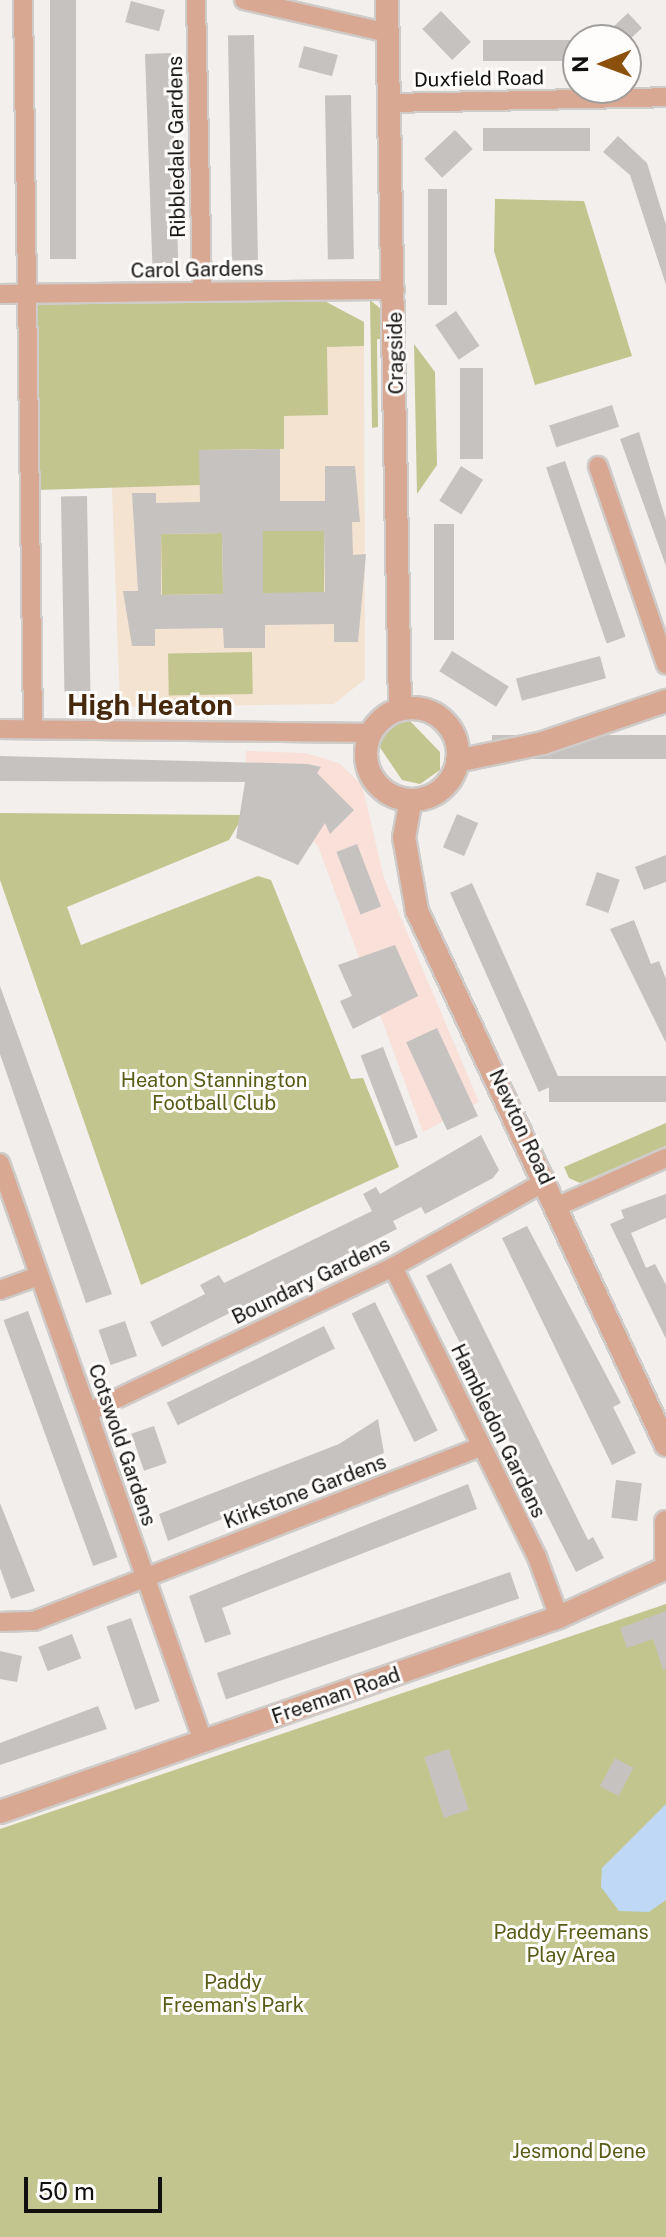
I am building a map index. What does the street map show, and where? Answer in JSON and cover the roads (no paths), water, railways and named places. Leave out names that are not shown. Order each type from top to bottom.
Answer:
[{"type":"street","points":[[23,0],[33,728]]},
{"type":"street","name":"Ribbledale Gardens","points":[[196,0],[202,292]]},
{"type":"street","points":[[244,0],[388,33]]},
{"type":"street","name":"Cragside","points":[[387,0],[395,290],[400,706]]},
{"type":"street","name":"Duxfield Road","points":[[390,103],[666,97]]},
{"type":"street","name":"Carol Gardens","points":[[0,294],[395,290]]},
{"type":"street","points":[[598,466],[666,665]]},
{"type":"street","points":[[457,761],[543,743],[666,701]]},
{"type":"street","points":[[0,729],[366,733],[386,710],[400,706],[432,713],[457,761]]},
{"type":"street","points":[[366,733],[385,786],[410,804],[443,793],[457,761]]},
{"type":"street","name":"Newton Road","points":[[410,804],[404,837],[417,911],[558,1206],[666,1445]]},
{"type":"street","points":[[558,1206],[666,1158]]},
{"type":"street","name":"Cotswold Gardens","points":[[0,1163],[203,1741]]},
{"type":"street","name":"Boundary Gardens","points":[[89,1412],[393,1267],[546,1181]]},
{"type":"street","name":"Hambledon Gardens","points":[[393,1267],[559,1617]]},
{"type":"street","points":[[0,1290],[38,1276]]},
{"type":"street","name":"Kirkstone Gardens","points":[[0,1622],[34,1621],[481,1447]]},
{"type":"street","points":[[666,1522],[666,1557]]},
{"type":"street","name":"Freeman Road","points":[[0,1812],[559,1617],[666,1568]]},
{"type":"water","points":[[666,1804],[666,1900],[649,1912],[619,1911],[601,1887],[602,1868]]},
{"type":"district","name":"High Heaton","points":[[150,705]]},
{"type":"park label","name":"Heaton Stannington Football Club","points":[[214,1092]]},
{"type":"park label","name":"Paddy Freemans Play Area","points":[[571,1944]]},
{"type":"park label","name":"Paddy Freeman's Park","points":[[233,1994]]},
{"type":"park label","name":"Jesmond Dene","points":[[579,2151]]}]
